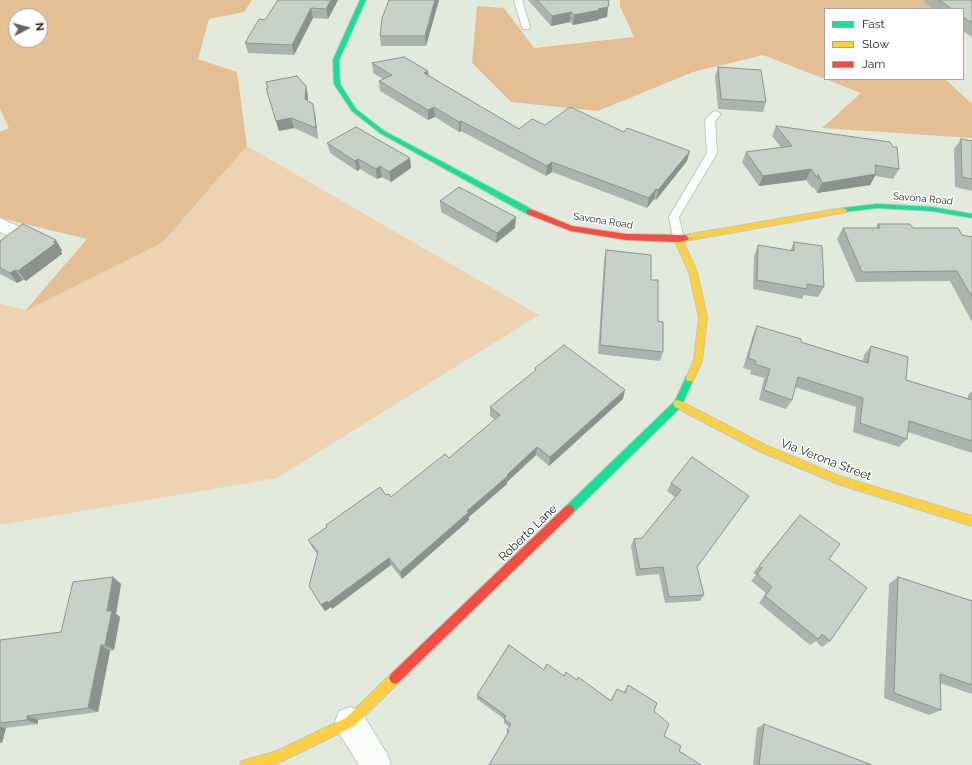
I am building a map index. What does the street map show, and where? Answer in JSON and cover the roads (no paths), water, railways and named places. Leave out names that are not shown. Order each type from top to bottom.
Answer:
[{"type":"street","name":"Savona Road","points":[[363,0],[336,60],[337,84],[354,110],[382,132],[530,212],[572,228],[626,237],[678,239],[826,212],[876,206],[932,209],[972,216]]},
{"type":"street","name":"Roberto Lane","points":[[246,765],[278,757],[350,722],[678,404],[698,361],[703,317],[693,272],[678,239]]},
{"type":"street","name":"Via Verona Street","points":[[678,404],[762,448],[838,480],[972,521]]},
{"type":"street","points":[[350,722],[376,765]]},
{"type":"lane","points":[[518,0],[526,27]]},
{"type":"lane","points":[[678,239],[674,217],[712,153],[710,120],[716,114]]}]
